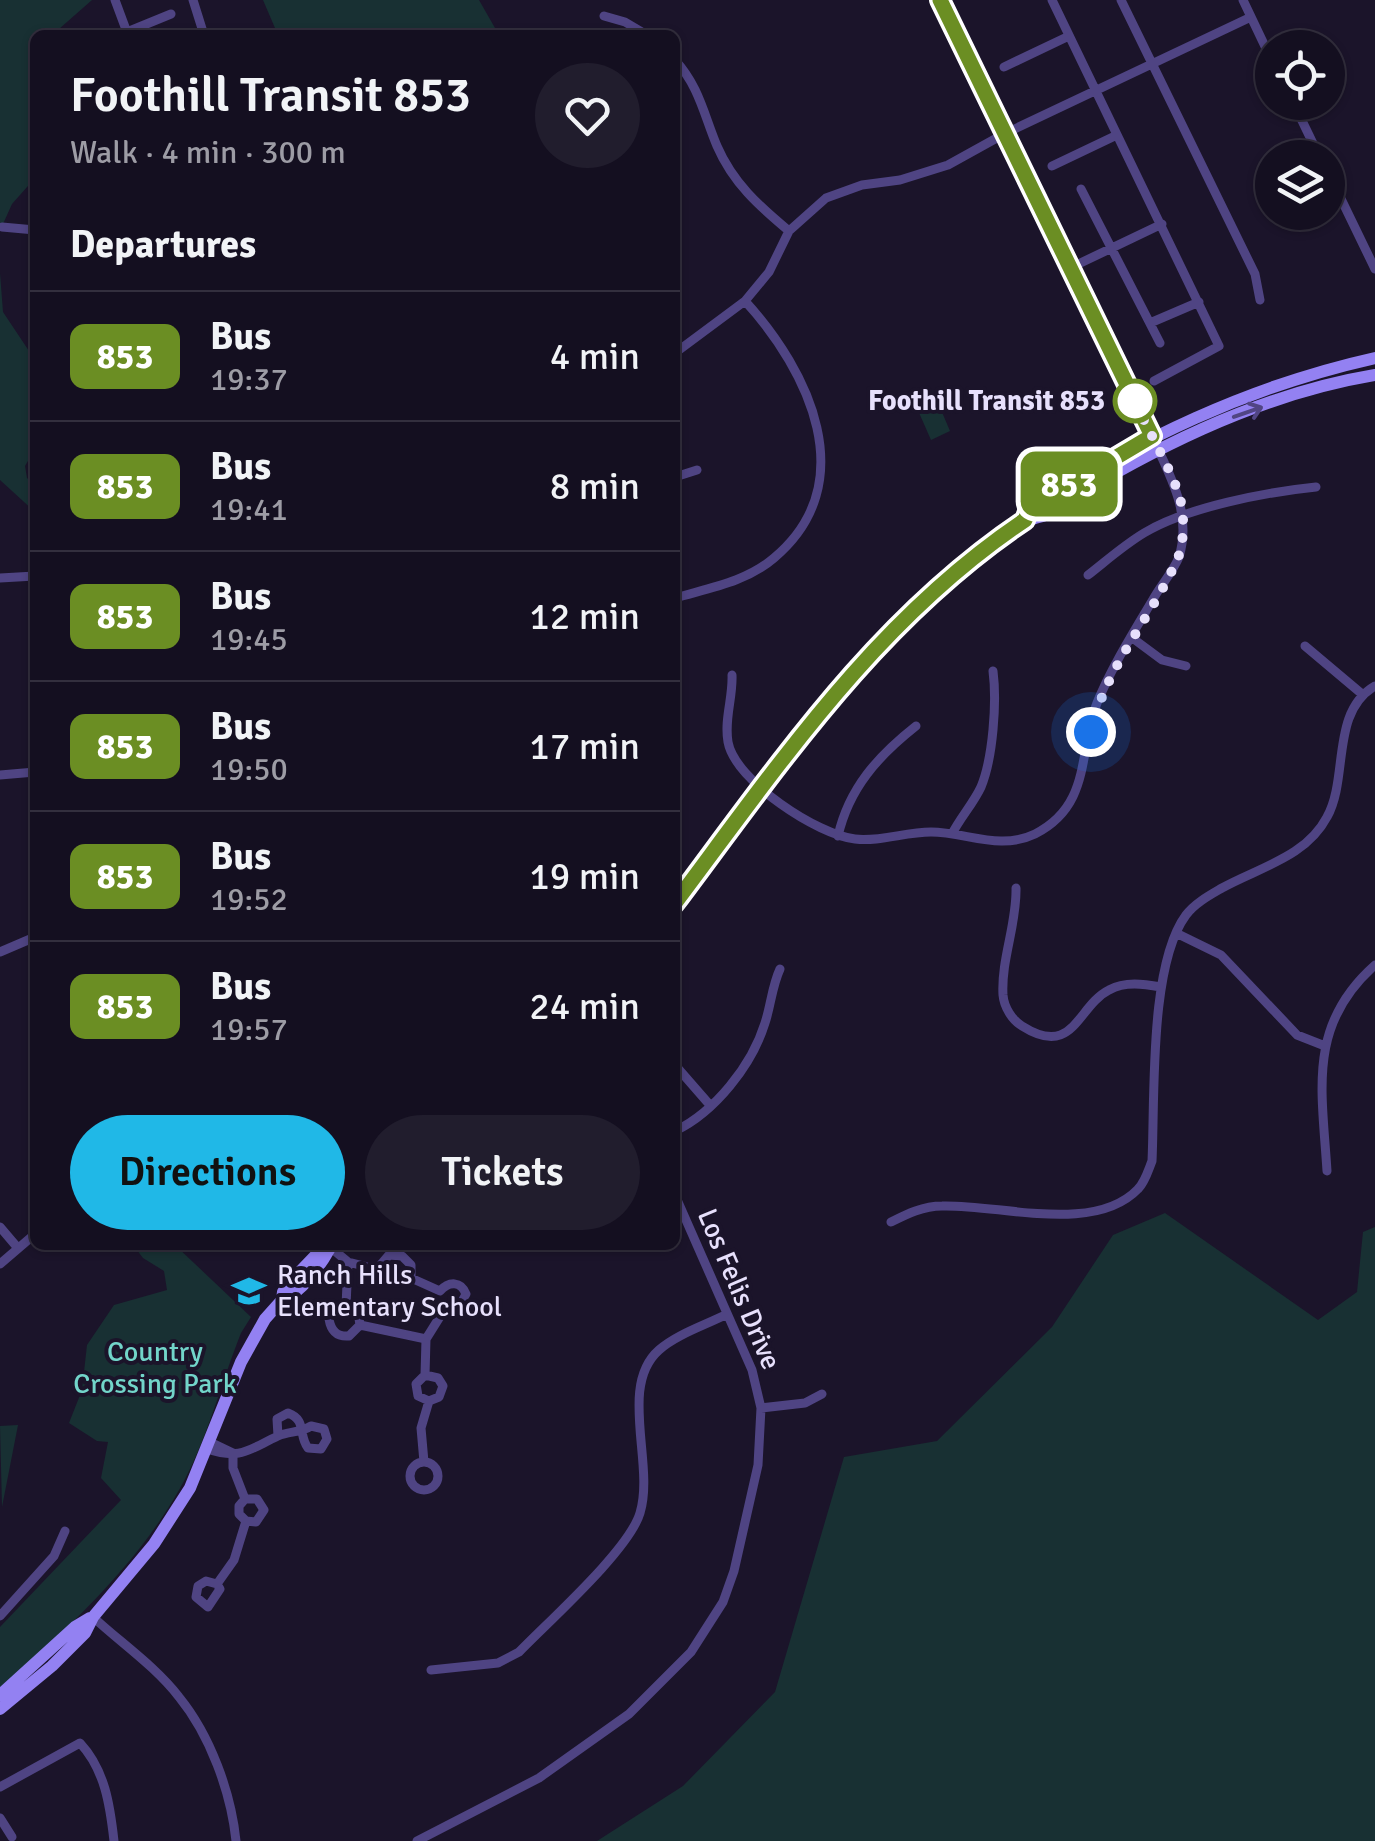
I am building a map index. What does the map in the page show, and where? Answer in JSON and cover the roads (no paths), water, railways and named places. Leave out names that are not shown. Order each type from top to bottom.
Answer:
[{"type":"main road","points":[[940,0],[1155,442]]},
{"type":"main road","points":[[680,897],[830,700],[947,576],[1025,520],[1043,516],[1155,442],[1255,392],[1375,358]]},
{"type":"main road","points":[[1155,442],[1375,375]]},
{"type":"main road","points":[[0,1709],[85,1633],[93,1617],[168,1524],[208,1446],[240,1362],[265,1319],[282,1300],[292,1296],[329,1250]]},
{"type":"main road","points":[[0,1696],[75,1627],[93,1617]]},
{"type":"street","points":[[115,0],[126,30]]},
{"type":"street","points":[[193,0],[202,30]]},
{"type":"street","points":[[1052,0],[1220,346],[1154,382]]},
{"type":"street","points":[[1121,0],[1255,274],[1260,300]]},
{"type":"street","points":[[1243,0],[1258,30]]},
{"type":"street","points":[[136,30],[171,14]]},
{"type":"street","points":[[604,16],[639,30]]},
{"type":"street","points":[[680,349],[746,301],[769,272],[789,231],[826,198],[862,185],[900,180],[948,166],[1004,134],[1251,16]]},
{"type":"street","points":[[1004,67],[1069,36]]},
{"type":"street","points":[[680,68],[705,106],[717,145],[734,179],[789,231]]},
{"type":"street","points":[[1052,166],[1117,135]]},
{"type":"street","points":[[1081,189],[1160,343]]},
{"type":"street","points":[[1345,207],[1375,269]]},
{"type":"street","points":[[1070,268],[1162,224]]},
{"type":"street","points":[[2,228],[30,230]]},
{"type":"street","points":[[680,597],[740,580],[773,559],[800,531],[815,498],[822,469],[822,440],[811,406],[774,333],[746,301]]},
{"type":"street","points":[[1150,323],[1199,302]]},
{"type":"street","points":[[732,675],[726,721],[730,751],[748,778],[803,819],[838,836],[858,840],[916,832],[1004,842],[1034,834],[1059,816],[1079,788],[1097,704],[1178,557],[1182,516],[1179,494],[1155,442]]},
{"type":"street","points":[[680,475],[697,470]]},
{"type":"street","points":[[1088,575],[1145,532],[1182,516],[1278,491],[1316,486]]},
{"type":"street","points":[[0,578],[30,576]]},
{"type":"street","points":[[1131,637],[1162,660],[1186,666]]},
{"type":"street","points":[[1305,646],[1362,694]]},
{"type":"street","points":[[952,834],[976,796],[986,769],[995,696],[993,671]]},
{"type":"street","points":[[891,1222],[916,1210],[940,1206],[1076,1215],[1122,1203],[1142,1186],[1152,1161],[1161,986],[1185,916],[1199,902],[1314,838],[1330,813],[1346,727],[1362,694],[1375,686]]},
{"type":"street","points":[[838,836],[849,800],[870,768],[916,726]]},
{"type":"street","points":[[0,775],[30,772]]},
{"type":"street","points":[[1016,888],[1003,1000],[1014,1022],[1034,1034],[1053,1036],[1070,1030],[1098,996],[1113,987],[1136,983],[1161,986]]},
{"type":"street","points":[[1178,934],[1221,955],[1297,1035],[1325,1046]]},
{"type":"street","points":[[0,952],[30,938]]},
{"type":"street","points":[[1327,1171],[1322,1092],[1325,1046],[1342,1000],[1375,965]]},
{"type":"street","points":[[680,1128],[738,1077],[750,1059],[780,968]]},
{"type":"street","points":[[680,1071],[709,1104]]},
{"type":"street","name":"Los Felis Drive","points":[[416,1841],[540,1778],[629,1714],[692,1652],[723,1602],[758,1465],[761,1408],[752,1370],[680,1206]]},
{"type":"street","points":[[0,1227],[18,1247]]},
{"type":"street","points":[[0,1264],[30,1238]]},
{"type":"street","points":[[335,1250],[348,1262],[411,1278],[440,1291],[455,1284],[466,1294],[458,1309],[446,1307],[440,1291]]},
{"type":"street","points":[[378,1268],[389,1255],[402,1256],[411,1265],[411,1278]]},
{"type":"street","points":[[346,1306],[348,1262]]},
{"type":"street","points":[[346,1306],[329,1319],[333,1330],[349,1336],[360,1325]]},
{"type":"street","points":[[346,1306],[358,1312],[360,1325]]},
{"type":"street","points":[[426,1375],[426,1339],[446,1307]]},
{"type":"street","points":[[431,1670],[498,1662],[519,1652],[628,1538],[640,1513],[645,1478],[638,1396],[643,1370],[660,1349],[727,1314]]},
{"type":"street","points":[[360,1325],[426,1339]]},
{"type":"street","points":[[424,1462],[421,1428],[429,1401],[438,1397],[443,1386],[438,1378],[426,1375],[419,1378],[415,1390],[429,1401]]},
{"type":"street","points":[[761,1408],[805,1403],[822,1394]]},
{"type":"street","points":[[208,1446],[233,1453],[248,1452],[278,1436],[303,1431],[296,1417],[284,1413],[275,1424],[278,1436]]},
{"type":"street","points":[[218,1584],[234,1560],[246,1522],[239,1510],[245,1498],[233,1468],[233,1453]]},
{"type":"street","points":[[245,1498],[257,1499],[264,1510],[256,1522],[246,1522]]},
{"type":"street","points":[[0,1616],[54,1556],[65,1531]]},
{"type":"street","points":[[93,1617],[158,1674],[196,1721],[230,1806],[236,1841]]},
{"type":"street","points":[[0,1787],[80,1743],[92,1756],[110,1799],[114,1841]]},
{"type":"street","points":[[0,1818],[12,1837]]},
{"type":"place","name":"Foothill Transit 853","points":[[1135,401]]},
{"type":"place","name":"Ranch Hills Elementary School","points":[[249,1291]]},
{"type":"park label","name":"Country Crossing Park","points":[[155,1368]]}]
